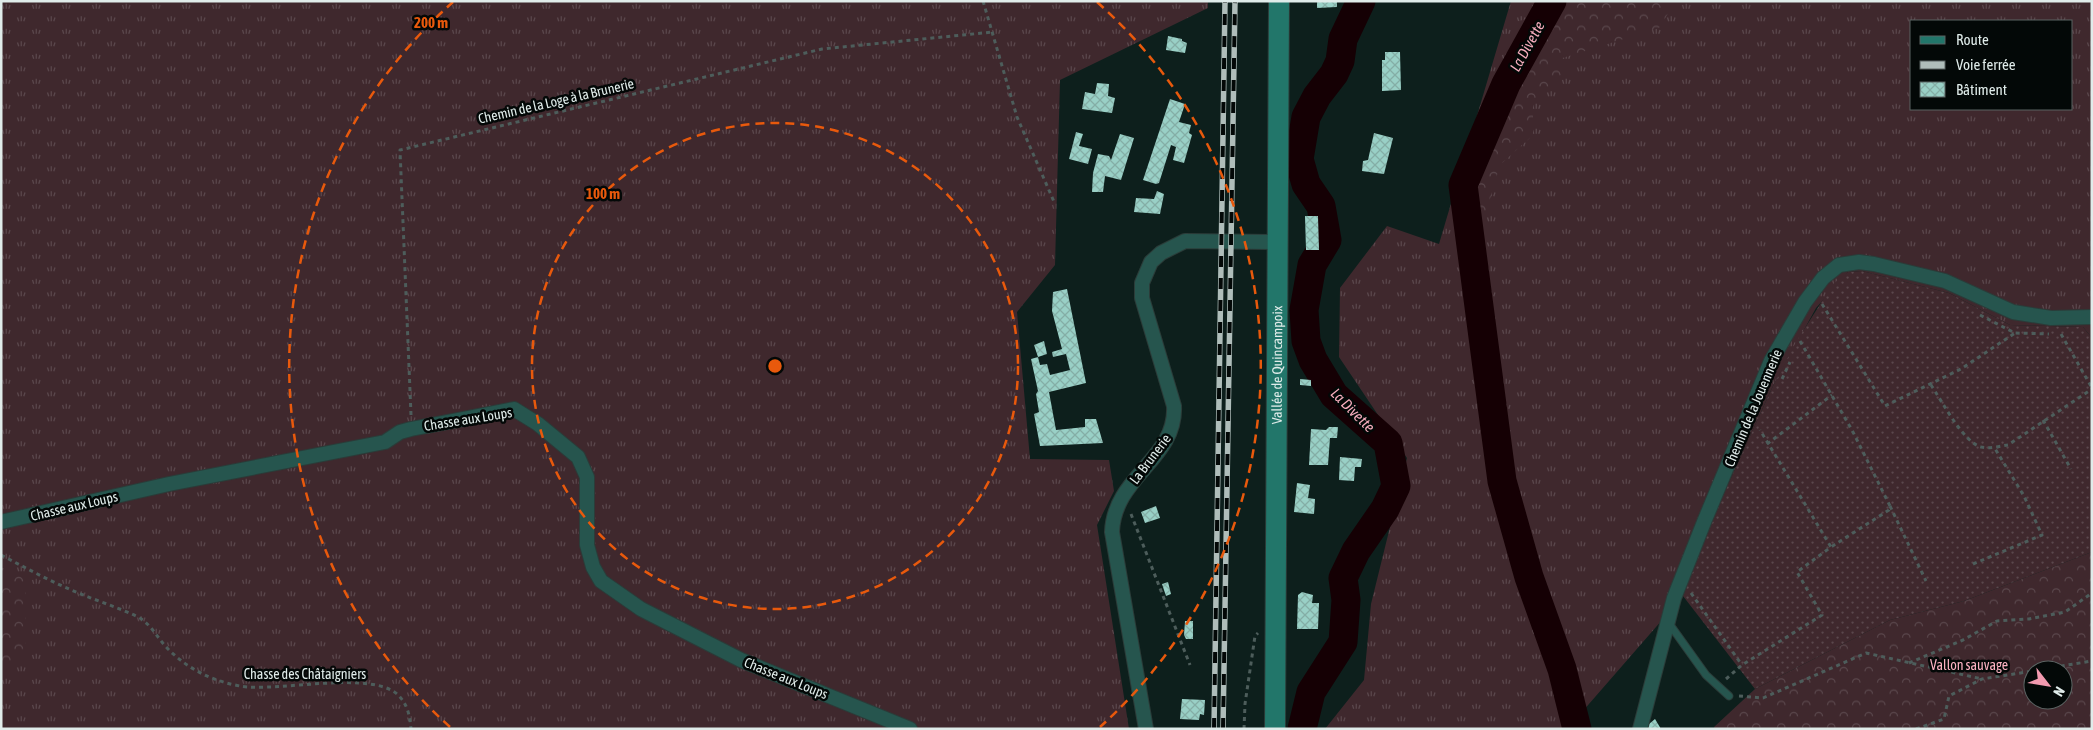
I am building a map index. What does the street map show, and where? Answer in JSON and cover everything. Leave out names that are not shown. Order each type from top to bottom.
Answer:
[{"type":"main road","name":"Vallée de Quincampoix","points":[[1275,729],[1279,1]]},
{"type":"street","name":"La Brunerie","points":[[1146,729],[1112,532],[1115,509],[1128,487],[1167,440],[1175,419],[1174,406],[1142,298],[1142,283],[1151,262],[1161,253],[1185,241],[1278,242]]},
{"type":"street","name":"Chemin de la Jouennerie","points":[[1640,729],[1674,598],[1771,361],[1805,302],[1823,278],[1839,265],[1859,262],[1874,264],[1945,280],[2013,312],[2051,318],[2092,317]]},
{"type":"street","name":"Chasse aux Loups","points":[[1,522],[169,484],[385,442],[400,432],[411,429],[514,409],[526,414],[578,457],[587,477],[587,545],[593,567],[601,581],[640,609],[741,660],[910,729]]},
{"type":"lane","points":[[1668,622],[1706,675],[1729,696]]},
{"type":"path","points":[[983,1],[1018,117],[1055,204]]},
{"type":"path","name":"Chemin de la Loge à la Brunerie","points":[[411,429],[400,150],[822,49],[993,32]]},
{"type":"path","points":[[1818,311],[1828,297]]},
{"type":"path","points":[[1822,304],[1885,406],[1961,369],[2014,334]]},
{"type":"path","points":[[1974,312],[2014,334],[2071,333]]},
{"type":"path","points":[[1797,348],[1805,333]]},
{"type":"path","points":[[1931,384],[1970,442],[1982,447],[2008,444],[2092,388],[2061,334]]},
{"type":"path","points":[[1800,341],[1852,430],[1926,581]]},
{"type":"path","points":[[1778,387],[1793,355]]},
{"type":"path","points":[[1767,444],[1832,395]]},
{"type":"path","points":[[2043,420],[2071,469]]},
{"type":"path","points":[[1756,438],[1763,422]]},
{"type":"path","points":[[1760,430],[1831,547]]},
{"type":"path","points":[[1972,564],[2042,535],[2024,496],[1994,447]]},
{"type":"path","points":[[1128,487],[1129,510],[1190,665]]},
{"type":"path","points":[[1718,686],[1742,665],[1822,615],[1797,572],[1831,547],[1889,510],[1890,506]]},
{"type":"path","name":"Chasse des Châtaigniers","points":[[1,555],[66,588],[137,616],[148,625],[167,648],[182,662],[206,676],[244,687],[340,683],[388,688],[400,696],[406,706],[411,729]]},
{"type":"path","points":[[1692,587],[1690,593],[1742,665]]},
{"type":"path","points":[[1907,664],[1963,640],[1997,621],[2030,619],[2065,612],[2092,593]]},
{"type":"path","points":[[1244,729],[1245,704],[1255,636],[1275,614]]},
{"type":"path","points":[[1729,696],[1763,698],[1866,653],[1907,664],[1982,679]]},
{"type":"path","points":[[2073,663],[2092,660]]},
{"type":"path","points":[[1916,729],[1944,719],[1949,696],[1982,679],[2023,673]]},
{"type":"green space","points":[[1,1],[1208,1],[1208,8],[1060,80],[1055,265],[1017,312],[1030,459],[1109,460],[1114,491],[1097,525],[1129,729],[1,729]]},
{"type":"green space","points":[[1511,1],[2092,1],[2092,338],[2083,327],[2010,325],[1949,293],[1862,271],[1848,272],[1816,308],[1772,388],[1709,526],[1683,596],[1575,720],[1577,729],[1325,729],[1364,680],[1371,604],[1407,458],[1339,357],[1340,288],[1387,226],[1439,244]]},
{"type":"green space","points":[[1552,1],[1676,1],[1659,28],[1556,60],[1561,75],[1533,104],[1533,135],[1500,165],[1472,260],[1463,185],[1506,84],[1516,22],[1546,13]]},
{"type":"green space","points":[[1862,271],[1949,293],[2010,325],[2083,327],[2092,338],[2092,552],[1964,601],[1890,620],[1755,689],[1683,596],[1709,526],[1772,388],[1796,342],[1833,284],[1848,272]]},
{"type":"green space","name":"Vallon sauvage","points":[[2092,552],[2092,729],[1715,729],[1714,727],[1755,689],[1890,620],[1964,601]]},
{"type":"green space","points":[[1,567],[25,578],[26,667],[1,663]]},
{"type":"building","points":[[1317,1],[1337,1],[1337,7],[1317,8]]},
{"type":"building","points":[[1168,36],[1182,39],[1182,41],[1187,43],[1185,53],[1166,50]]},
{"type":"building","points":[[1385,52],[1400,52],[1401,90],[1382,91],[1382,60],[1385,60]]},
{"type":"building","points":[[1097,83],[1109,84],[1108,96],[1115,98],[1112,113],[1082,109],[1085,92],[1095,94]]},
{"type":"building","points":[[1170,99],[1185,104],[1179,122],[1191,125],[1189,133],[1192,135],[1184,163],[1173,160],[1176,147],[1171,145],[1159,183],[1156,184],[1143,180]]},
{"type":"building","points":[[1076,132],[1083,134],[1079,146],[1092,149],[1088,164],[1069,159]]},
{"type":"building","points":[[1374,133],[1393,138],[1384,174],[1362,171],[1363,161],[1368,160]]},
{"type":"building","points":[[1120,134],[1134,138],[1121,180],[1105,176],[1103,192],[1092,192],[1093,173],[1098,154],[1109,156],[1111,160]]},
{"type":"building","points":[[1157,191],[1164,194],[1160,214],[1134,212],[1136,198],[1154,199]]},
{"type":"building","points":[[1305,216],[1318,216],[1319,250],[1306,250]]},
{"type":"building","points":[[1067,289],[1086,383],[1049,392],[1056,430],[1085,427],[1085,419],[1096,419],[1103,443],[1040,446],[1034,414],[1039,412],[1036,394],[1038,391],[1031,359],[1038,357],[1040,365],[1047,364],[1050,375],[1070,370],[1066,354],[1053,357],[1052,352],[1062,349],[1052,311],[1053,292]]},
{"type":"building","points":[[1044,341],[1047,354],[1038,357],[1034,345]]},
{"type":"building","points":[[1300,379],[1311,380],[1311,386],[1300,385]]},
{"type":"building","points":[[1329,427],[1338,427],[1337,438],[1330,438],[1328,465],[1309,465],[1311,429],[1326,430]]},
{"type":"building","points":[[1340,457],[1362,459],[1361,467],[1355,467],[1354,481],[1339,480]]},
{"type":"building","points":[[1297,483],[1310,485],[1308,498],[1315,499],[1314,514],[1294,512]]},
{"type":"building","points":[[1156,506],[1160,518],[1145,523],[1141,512]]},
{"type":"building","points":[[1168,582],[1171,594],[1166,596],[1162,584]]},
{"type":"building","points":[[1302,592],[1313,595],[1312,603],[1319,603],[1318,629],[1297,629],[1298,595]]},
{"type":"building","points":[[1185,621],[1193,621],[1193,639],[1186,639],[1184,635]]},
{"type":"building","points":[[1182,699],[1205,700],[1204,715],[1200,714],[1199,720],[1180,719]]},
{"type":"building","points":[[1655,719],[1661,729],[1643,729]]},
{"type":"waterway","name":"La Divette","points":[[1302,729],[1311,692],[1343,642],[1346,600],[1343,578],[1356,551],[1385,509],[1396,486],[1388,443],[1334,395],[1313,360],[1306,341],[1304,310],[1312,265],[1327,240],[1321,206],[1306,184],[1299,159],[1306,117],[1317,96],[1334,74],[1340,61],[1343,39],[1361,1]]},
{"type":"waterway","name":"La Divette","points":[[1552,1],[1506,84],[1463,185],[1502,481],[1529,577],[1562,669],[1577,729]]},
{"type":"railway","points":[[1214,729],[1225,1]]},
{"type":"railway","points":[[1223,729],[1235,1]]}]
